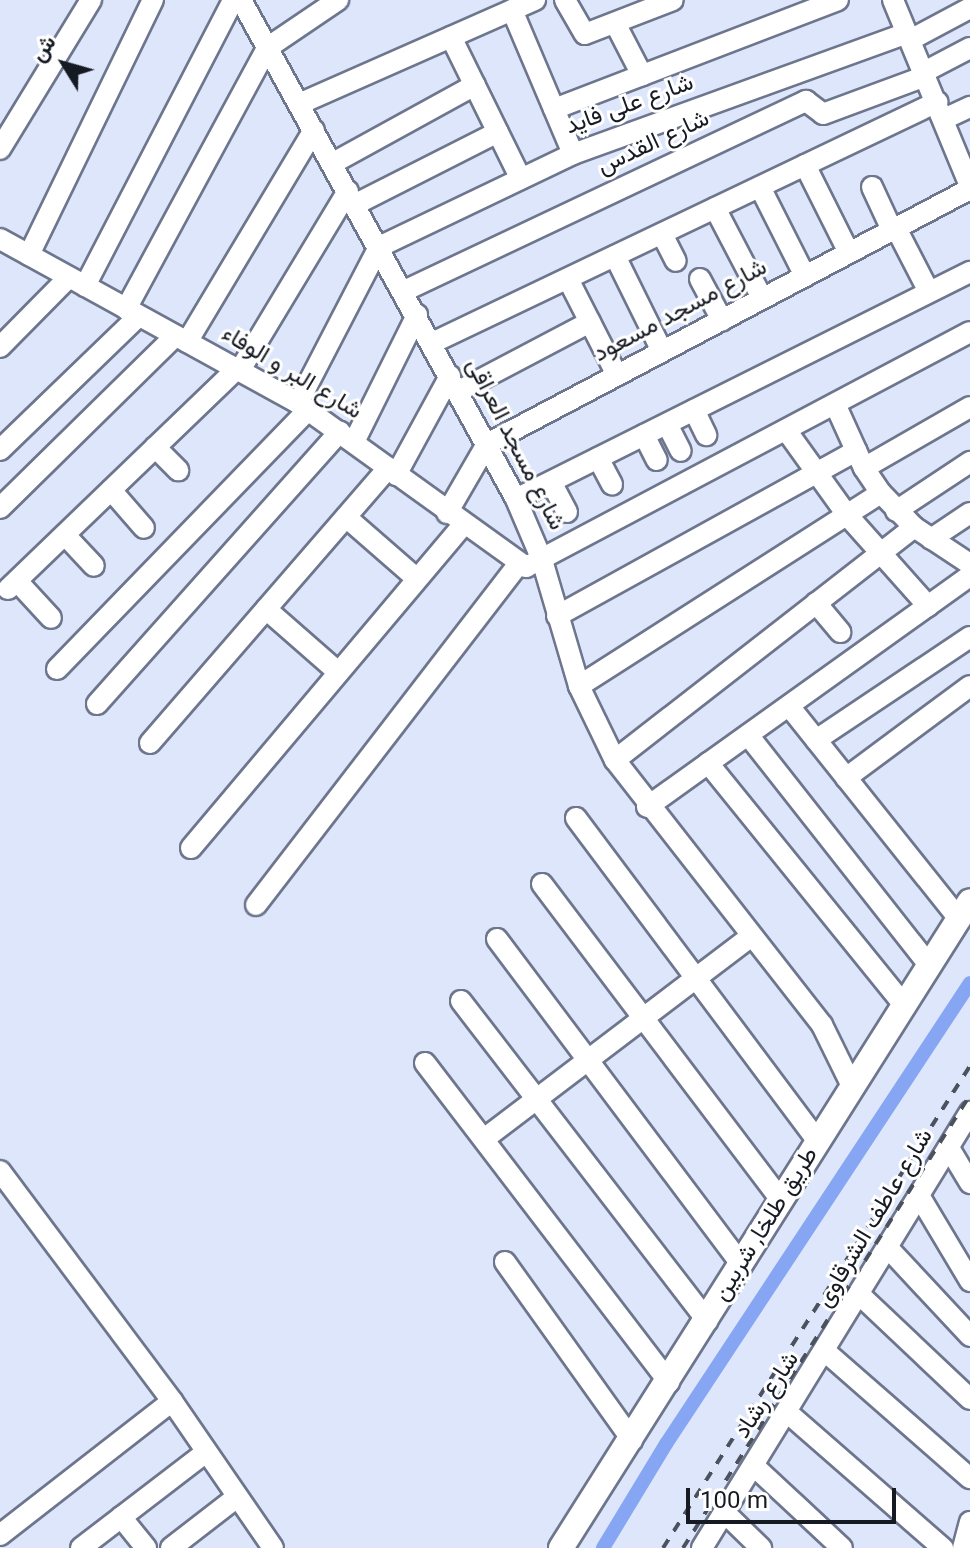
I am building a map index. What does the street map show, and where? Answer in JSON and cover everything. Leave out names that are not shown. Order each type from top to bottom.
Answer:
[{"type":"main road","name":"طريق طلخا, شربين","points":[[561,1548],[669,1382],[964,909]]},
{"type":"street","points":[[0,149],[91,0]]},
{"type":"street","points":[[0,263],[15,247],[153,0]]},
{"type":"street","points":[[0,450],[133,312],[267,48],[338,0]]},
{"type":"street","points":[[299,104],[535,0]]},
{"type":"street","points":[[565,0],[581,32],[615,23],[673,0]]},
{"type":"street","points":[[554,109],[838,0]]},
{"type":"street","points":[[893,0],[940,111],[963,145],[969,179]]},
{"type":"street","points":[[0,347],[77,281],[243,2]]},
{"type":"street","name":"شارع مسجد العراقى","points":[[243,2],[516,499],[542,560],[579,686],[615,760],[647,807],[822,1025],[852,1086]]},
{"type":"street","name":"شارع على فايد","points":[[379,247],[573,154],[909,36],[970,8]]},
{"type":"street","points":[[512,10],[573,154]]},
{"type":"street","points":[[615,23],[642,75]]},
{"type":"street","points":[[451,37],[521,179]]},
{"type":"street","points":[[925,74],[970,48]]},
{"type":"street","name":"شارع القدس","points":[[404,291],[806,101],[823,114],[925,74]]},
{"type":"street","points":[[333,163],[475,85]]},
{"type":"street","points":[[432,343],[805,165],[940,111],[970,107]]},
{"type":"street","points":[[0,508],[181,339],[314,130]]},
{"type":"street","points":[[51,618],[12,585],[239,370],[352,198],[498,132]]},
{"type":"street","points":[[805,165],[849,253]]},
{"type":"street","name":"شارع مسجد مسعود","points":[[487,444],[894,229],[969,179]]},
{"type":"street","points":[[760,187],[805,276]]},
{"type":"street","points":[[872,187],[929,292]]},
{"type":"street","points":[[715,208],[762,298]]},
{"type":"street","points":[[662,234],[676,261]]},
{"type":"street","name":"شارع البر و الوفاء","points":[[15,247],[303,406],[518,565]]},
{"type":"street","points":[[57,669],[303,406],[379,247]]},
{"type":"street","points":[[615,256],[662,351]]},
{"type":"street","points":[[516,499],[970,272]]},
{"type":"street","points":[[568,279],[617,375]]},
{"type":"street","points":[[700,279],[722,320]]},
{"type":"street","points":[[97,704],[347,437],[417,315]]},
{"type":"street","points":[[150,743],[346,517],[392,472],[454,384],[590,322]]},
{"type":"street","points":[[256,905],[518,565],[542,560],[970,332]]},
{"type":"street","points":[[835,404],[860,460],[896,511],[922,533],[970,564]]},
{"type":"street","points":[[557,616],[815,474],[860,460],[970,407]]},
{"type":"street","points":[[694,410],[706,435]]},
{"type":"street","points":[[667,424],[681,451]]},
{"type":"street","points":[[786,430],[847,515],[928,606]]},
{"type":"street","points":[[644,435],[657,460]]},
{"type":"street","points":[[191,848],[417,579],[455,519],[487,444]]},
{"type":"street","points":[[155,447],[178,470]]},
{"type":"street","points":[[598,458],[612,484]]},
{"type":"street","points":[[896,511],[970,462]]},
{"type":"street","points":[[551,482],[567,512]]},
{"type":"street","points":[[111,490],[144,528]]},
{"type":"street","points":[[579,686],[881,493]]},
{"type":"street","points":[[615,760],[879,554],[970,513]]},
{"type":"street","points":[[346,517],[417,579]]},
{"type":"street","points":[[65,535],[94,566]]},
{"type":"street","points":[[647,807],[970,576]]},
{"type":"street","points":[[816,603],[840,632]]},
{"type":"street","points":[[266,609],[338,672]]},
{"type":"street","points":[[816,740],[970,637]]},
{"type":"street","points":[[846,778],[970,686]]},
{"type":"street","points":[[789,706],[846,778],[964,909]]},
{"type":"street","points":[[748,735],[928,964]]},
{"type":"street","points":[[708,763],[903,1004]]},
{"type":"street","points":[[576,818],[818,1142]]},
{"type":"street","points":[[542,884],[782,1201]]},
{"type":"street","points":[[484,1139],[751,936]]},
{"type":"street","points":[[497,939],[742,1265]]},
{"type":"street","points":[[461,1001],[707,1321]]},
{"type":"street","name":"شارع مسجد العراقى","points":[[822,1025],[868,1060]]},
{"type":"street","points":[[425,1063],[669,1382]]},
{"type":"street","name":"شارع عاطف الشرقاوى","points":[[827,1353],[967,1121]]},
{"type":"street","points":[[949,1148],[970,1183]]},
{"type":"street","points":[[0,1171],[172,1401],[237,1497],[265,1546]]},
{"type":"street","points":[[920,1197],[963,1250],[970,1281]]},
{"type":"street","points":[[889,1249],[970,1336]]},
{"type":"street","points":[[505,1262],[632,1440]]},
{"type":"street","points":[[861,1296],[970,1399]]},
{"type":"street","points":[[827,1353],[970,1478]]},
{"type":"street","name":"شارع رشاد","points":[[702,1548],[827,1353]]},
{"type":"street","points":[[6,1548],[0,1537],[172,1401]]},
{"type":"street","points":[[788,1413],[943,1548]]},
{"type":"street","points":[[81,1548],[206,1452]]},
{"type":"street","points":[[754,1466],[842,1548]]},
{"type":"street","points":[[171,1548],[237,1497]]},
{"type":"street","points":[[724,1512],[761,1548]]},
{"type":"street","points":[[121,1517],[146,1548]]},
{"type":"street","points":[[963,1548],[970,1522]]},
{"type":"waterway","points":[[603,1548],[666,1444],[970,983]]},
{"type":"railway","points":[[663,1548],[970,1066]]},
{"type":"railway","points":[[683,1548],[970,1095]]}]
